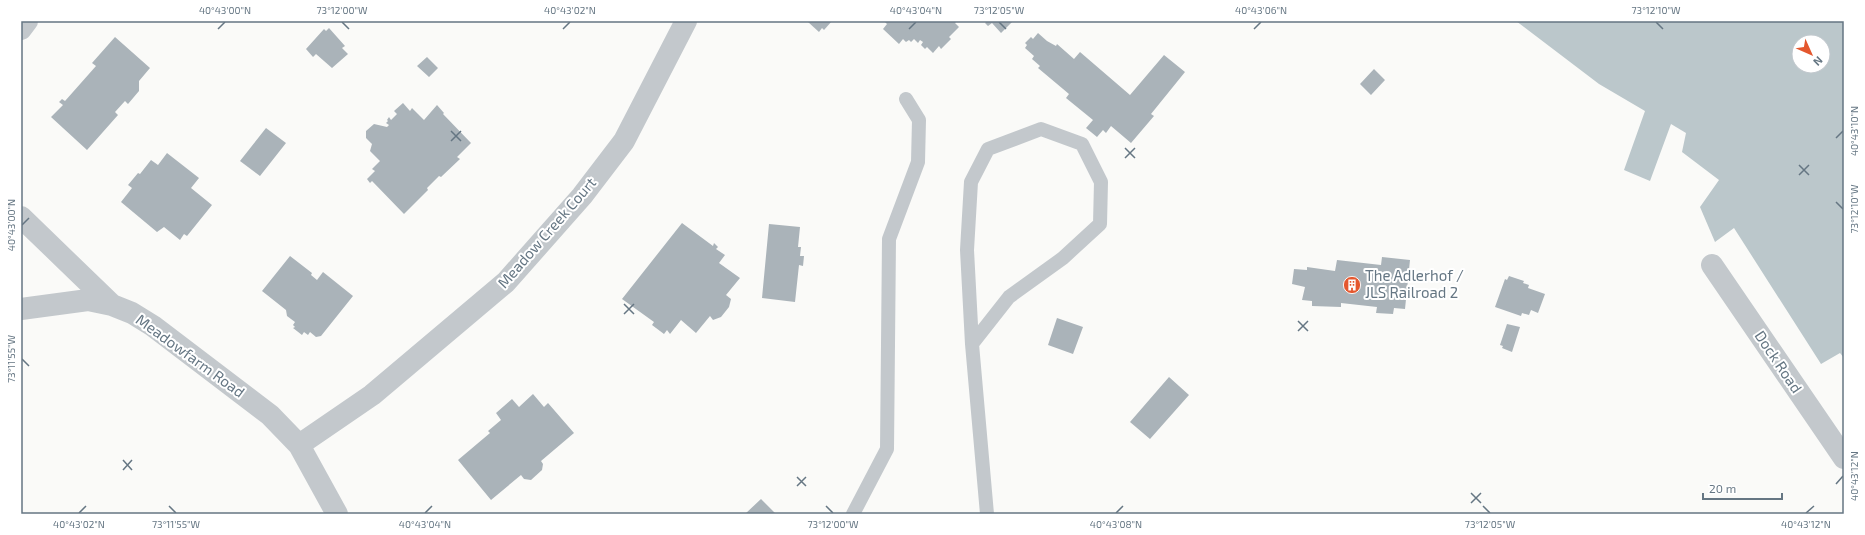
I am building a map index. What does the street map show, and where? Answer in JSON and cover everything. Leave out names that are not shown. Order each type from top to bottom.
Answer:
[{"type":"street","points":[[21,29],[28,21]]},
{"type":"street","name":"Meadow Creek Court","points":[[298,444],[372,395],[506,282],[582,196],[624,141],[686,21]]},
{"type":"street","name":"Meadowfarm Road","points":[[21,217],[112,305],[132,313],[153,326],[270,415],[298,444],[337,514]]},
{"type":"street","name":"Dock Road","points":[[1712,265],[1844,458]]},
{"type":"street","points":[[26,311],[88,300],[112,305]]},
{"type":"lane","points":[[853,514],[887,450],[889,239],[918,162],[919,120],[906,99]]},
{"type":"lane","points":[[972,344],[1009,297],[1063,258],[1100,224],[1102,182],[1082,144],[1041,129],[988,149],[971,182],[967,250],[972,344],[987,514]]},
{"type":"shaded area","points":[[1516,21],[1844,21],[1844,358],[1840,353],[1821,364],[1734,228],[1715,242],[1700,207],[1719,180],[1682,152],[1686,133],[1671,124],[1650,181],[1624,170],[1645,111],[1599,84]]},
{"type":"building","points":[[832,21],[824,30],[822,28],[819,32],[808,22]]},
{"type":"building","points":[[884,21],[957,21],[955,23],[959,27],[949,37],[951,39],[941,49],[939,46],[933,53],[927,47],[925,49],[921,45],[923,42],[920,40],[918,43],[914,39],[911,42],[909,40],[906,42],[903,39],[899,44],[883,29],[887,24]]},
{"type":"building","points":[[987,21],[1013,21],[1001,33],[992,23],[988,26],[985,23]]},
{"type":"building","points":[[329,28],[345,46],[342,48],[348,54],[332,68],[316,54],[313,57],[306,49],[324,29],[326,31]]},
{"type":"building","points":[[1038,33],[1047,41],[1056,46],[1057,44],[1074,59],[1080,52],[1130,95],[1164,55],[1185,72],[1151,114],[1154,116],[1131,143],[1111,126],[1106,133],[1103,130],[1097,137],[1086,128],[1093,120],[1066,98],[1069,94],[1038,68],[1040,66],[1032,59],[1034,56],[1025,48],[1027,45],[1025,43],[1031,37],[1033,39]]},
{"type":"building","points":[[115,37],[150,68],[139,81],[139,91],[128,104],[125,101],[115,112],[118,115],[87,150],[51,117],[63,105],[59,102],[62,99],[65,101],[96,66],[92,63]]},
{"type":"building","points":[[427,57],[438,68],[429,77],[417,66]]},
{"type":"building","points":[[1374,69],[1385,80],[1371,95],[1360,84]]},
{"type":"building","points":[[403,103],[410,111],[412,108],[424,120],[437,105],[444,113],[443,114],[471,143],[457,157],[460,159],[441,177],[439,176],[427,188],[428,190],[404,214],[372,181],[370,183],[367,179],[375,171],[372,169],[380,161],[370,151],[372,144],[366,138],[366,131],[374,124],[387,127],[389,125],[386,123],[389,117],[391,120],[397,114],[394,111]]},
{"type":"building","points":[[266,128],[286,143],[260,176],[240,161]]},
{"type":"building","points":[[167,153],[199,178],[191,188],[212,205],[187,236],[184,234],[180,240],[164,227],[157,232],[121,202],[132,188],[128,185],[138,173],[140,174],[151,160],[158,165]]},
{"type":"building","points":[[682,223],[713,246],[714,243],[718,247],[716,249],[725,255],[719,263],[740,278],[726,295],[731,299],[729,307],[721,317],[713,320],[710,316],[696,333],[681,320],[670,334],[667,330],[664,334],[652,325],[654,322],[622,299]]},
{"type":"building","points":[[769,224],[800,227],[798,247],[801,247],[800,256],[804,256],[803,266],[799,265],[795,302],[762,298]]},
{"type":"building","points":[[290,256],[312,273],[311,275],[317,280],[323,272],[353,296],[321,336],[316,337],[310,332],[308,335],[304,332],[302,335],[293,328],[295,327],[293,325],[295,322],[287,316],[286,310],[262,291]]},
{"type":"building","name":"The Adlerhof / JLS Railroad 2","points":[[1382,257],[1410,260],[1405,309],[1394,308],[1393,314],[1376,313],[1377,307],[1341,303],[1341,307],[1312,306],[1312,301],[1302,300],[1305,287],[1292,284],[1294,269],[1307,270],[1307,267],[1335,271],[1337,260],[1381,265]]},
{"type":"building","points":[[1509,276],[1524,281],[1523,283],[1529,285],[1528,288],[1545,294],[1538,313],[1531,310],[1529,315],[1522,313],[1521,316],[1495,307],[1505,279],[1507,280]]},
{"type":"building","points":[[1057,318],[1083,327],[1073,354],[1048,345]]},
{"type":"building","points":[[1507,324],[1520,327],[1512,352],[1502,348],[1503,346],[1500,345]]},
{"type":"building","points":[[1169,377],[1189,395],[1150,439],[1130,422]]},
{"type":"building","points":[[533,394],[544,407],[548,403],[574,433],[541,461],[543,464],[542,470],[531,480],[524,479],[521,475],[491,500],[458,460],[490,433],[488,431],[501,420],[496,413],[512,399],[519,407]]},
{"type":"building","points":[[761,499],[776,514],[745,514]]},
{"type":"place","name":"The Adlerhof / JLS Railroad 2","points":[[1352,285]]}]
